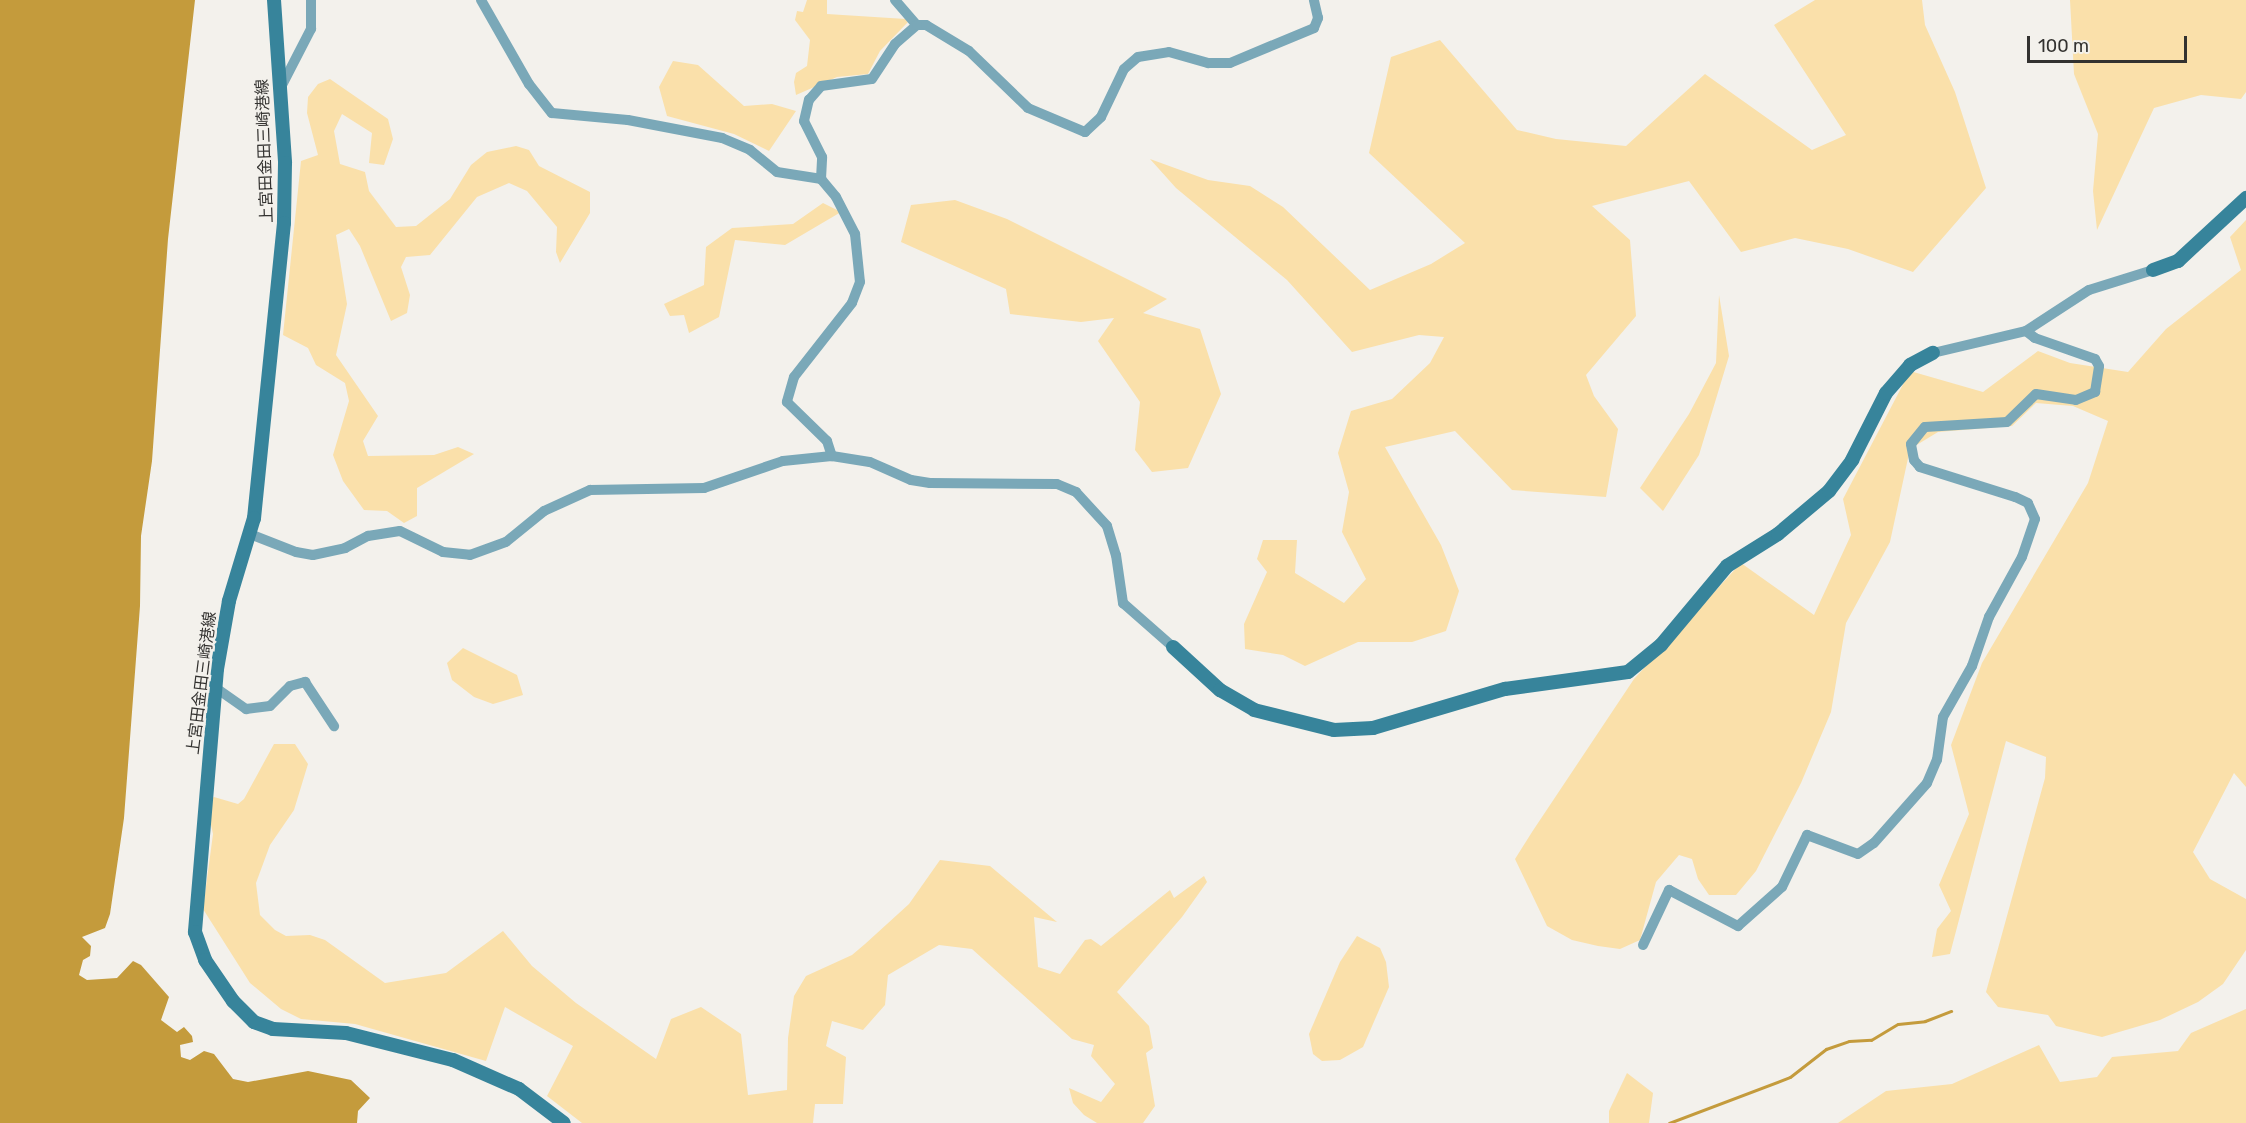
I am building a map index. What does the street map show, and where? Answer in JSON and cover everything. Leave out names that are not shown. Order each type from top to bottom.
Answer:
[{"type":"main road","name":"上宮田金田三崎港線","points":[[274,0],[280,89],[284,223],[250,534],[227,610],[216,688],[193,917],[199,947],[233,1001],[254,1022],[273,1029],[346,1033],[453,1060],[519,1089],[564,1123]]},
{"type":"main road","points":[[2153,270],[2178,261],[2246,198]]},
{"type":"main road","points":[[1173,647],[1220,690],[1254,710],[1334,730],[1373,728],[1505,689],[1628,672],[1661,645],[1727,566],[1778,534],[1829,491],[1852,460],[1886,393],[1910,365],[1933,353]]},
{"type":"street","points":[[280,89],[311,29],[311,0]]},
{"type":"street","points":[[481,0],[529,84],[552,113],[628,120],[722,138],[750,150],[777,172],[821,180]]},
{"type":"street","points":[[895,0],[916,25],[933,29],[969,51],[1028,108],[1080,132],[1101,117],[1124,69],[1138,57],[1169,52],[1208,63],[1236,61],[1314,28],[1318,18],[1314,0]]},
{"type":"street","points":[[832,456],[827,441],[787,402],[794,377],[852,303],[860,282],[860,259],[851,221],[821,180],[822,157],[804,121],[808,100],[821,87],[872,79],[895,44],[916,25]]},
{"type":"street","points":[[1933,353],[2026,331],[2089,290],[2153,270]]},
{"type":"street","points":[[1643,945],[1669,890],[1738,926],[1782,887],[1807,834],[1858,854],[1874,843],[1927,783],[1937,760],[1943,717],[1972,666],[1989,617],[2022,557],[2035,519],[2028,503],[2015,497],[1920,467],[1914,460],[1911,444],[1925,427],[2007,422],[2036,394],[2076,400],[2095,392],[2099,366],[2095,359],[2035,338],[2026,331]]},
{"type":"street","points":[[250,534],[296,552],[313,555],[345,548],[368,536],[400,531],[443,552],[470,555],[506,542],[544,511],[590,490],[704,488],[783,460],[832,456],[870,462],[911,480],[930,483],[1057,484],[1076,492],[1110,533],[1123,603],[1173,647]]},
{"type":"street","points":[[216,688],[246,709],[270,706],[290,686],[305,682],[334,726]]},
{"type":"shaded area","points":[[0,0],[195,0],[168,239],[152,461],[141,536],[140,606],[124,818],[110,914],[105,928],[82,937],[91,946],[90,956],[83,960],[79,975],[87,980],[117,978],[133,961],[141,965],[169,997],[161,1020],[177,1032],[184,1027],[192,1036],[193,1042],[180,1045],[181,1057],[190,1060],[204,1051],[214,1054],[233,1079],[248,1082],[308,1071],[351,1080],[370,1098],[358,1111],[357,1123],[0,1123]]},
{"type":"shaded area","points":[[807,0],[827,0],[827,14],[906,19],[908,22],[880,51],[868,74],[837,77],[796,95],[794,82],[796,73],[807,66],[810,40],[795,20],[797,11],[803,12]]},
{"type":"shaded area","points":[[1815,0],[1922,0],[1925,25],[1955,92],[1986,188],[1913,272],[1848,249],[1795,238],[1741,252],[1689,181],[1592,206],[1630,240],[1636,316],[1586,375],[1594,396],[1618,429],[1606,497],[1512,490],[1455,431],[1385,447],[1441,545],[1459,591],[1446,631],[1412,642],[1358,642],[1305,666],[1283,655],[1245,649],[1244,624],[1267,572],[1257,559],[1263,540],[1297,540],[1295,573],[1344,603],[1366,579],[1342,532],[1349,492],[1338,453],[1351,411],[1392,399],[1430,363],[1444,337],[1419,335],[1352,352],[1287,280],[1176,188],[1150,159],[1208,180],[1250,186],[1283,207],[1370,290],[1431,264],[1465,243],[1369,153],[1391,57],[1440,40],[1517,130],[1556,139],[1626,146],[1705,74],[1812,150],[1846,135],[1774,25]]},
{"type":"shaded area","points":[[2070,0],[2246,0],[2246,92],[2241,99],[2201,95],[2154,108],[2097,230],[2093,191],[2098,134],[2074,74]]},
{"type":"shaded area","points":[[673,61],[698,65],[744,106],[772,104],[796,111],[769,151],[734,134],[667,116],[659,87]]},
{"type":"shaded area","points":[[330,79],[388,119],[393,139],[384,165],[369,163],[372,133],[342,114],[334,131],[340,164],[365,172],[369,191],[396,227],[416,226],[450,199],[471,165],[487,152],[516,146],[529,150],[539,166],[590,192],[590,213],[560,263],[556,252],[557,227],[527,191],[509,183],[477,197],[430,255],[406,257],[401,267],[410,295],[407,313],[391,321],[360,246],[349,229],[336,235],[347,304],[336,355],[378,416],[363,441],[368,456],[434,455],[458,447],[474,454],[417,488],[417,516],[404,523],[387,511],[364,510],[343,481],[333,455],[349,401],[345,383],[316,365],[308,348],[283,335],[301,161],[318,155],[307,113],[308,97],[318,84]]},
{"type":"shaded area","points":[[955,200],[1007,219],[1167,299],[1143,313],[1200,329],[1221,394],[1188,468],[1152,472],[1135,450],[1140,402],[1098,341],[1114,318],[1081,322],[1010,314],[1006,289],[901,242],[911,205]]},
{"type":"shaded area","points":[[823,203],[841,212],[785,245],[735,240],[719,317],[689,333],[684,315],[670,316],[664,304],[704,285],[706,247],[732,228],[793,224]]},
{"type":"shaded area","points":[[2246,220],[2246,787],[2234,773],[2193,852],[2210,879],[2246,899],[2246,950],[2223,984],[2198,1002],[2160,1020],[2102,1037],[2056,1026],[2048,1015],[1998,1007],[1986,992],[2045,778],[2046,757],[2006,741],[1950,954],[1932,957],[1937,929],[1951,911],[1939,885],[1969,814],[1951,745],[1982,663],[2088,483],[2108,421],[2073,406],[2036,403],[2012,426],[1938,432],[1910,449],[1890,542],[1846,623],[1831,712],[1801,783],[1756,871],[1736,895],[1709,895],[1698,879],[1692,859],[1679,855],[1656,882],[1640,940],[1620,949],[1598,946],[1572,940],[1547,926],[1515,859],[1532,832],[1634,679],[1741,563],[1814,615],[1851,535],[1843,499],[1910,371],[1983,392],[2038,351],[2070,363],[2128,372],[2166,329],[2241,270],[2230,237]]},
{"type":"shaded area","points":[[1719,295],[1729,356],[1699,455],[1663,511],[1640,488],[1689,414],[1716,363]]},
{"type":"shaded area","points":[[463,648],[517,675],[523,695],[493,704],[474,697],[452,680],[447,663]]},
{"type":"shaded area","points":[[274,744],[295,744],[308,764],[294,810],[270,845],[256,883],[260,915],[275,930],[286,936],[310,935],[325,940],[385,983],[446,973],[503,931],[532,966],[576,1003],[656,1059],[671,1019],[701,1007],[741,1034],[748,1095],[787,1090],[788,1038],[794,996],[806,976],[852,955],[865,944],[909,904],[940,860],[990,866],[1057,922],[1034,917],[1038,967],[1060,974],[1085,940],[1091,939],[1101,946],[1170,890],[1174,898],[1204,876],[1207,882],[1182,917],[1117,992],[1149,1026],[1153,1048],[1146,1053],[1155,1106],[1143,1123],[1097,1123],[1084,1115],[1073,1103],[1069,1088],[1101,1102],[1115,1084],[1091,1056],[1094,1045],[1072,1039],[972,949],[939,945],[888,975],[885,1005],[863,1030],[832,1021],[826,1046],[846,1057],[843,1104],[815,1104],[813,1123],[582,1123],[547,1096],[573,1046],[505,1007],[486,1061],[355,1024],[301,1019],[281,1009],[250,983],[203,909],[213,834],[206,802],[214,797],[238,804],[244,799]]},
{"type":"shaded area","points":[[1357,936],[1380,948],[1386,962],[1389,987],[1363,1047],[1340,1060],[1322,1061],[1313,1054],[1309,1034],[1340,962]]},
{"type":"shaded area","points":[[2246,1009],[2246,1123],[1838,1123],[1886,1091],[1952,1084],[2039,1045],[2060,1082],[2097,1077],[2112,1057],[2178,1051],[2191,1033]]},
{"type":"shaded area","points":[[1627,1073],[1653,1093],[1649,1123],[1609,1123],[1609,1111]]},
{"type":"waterway","points":[[1669,1123],[1790,1077],[1826,1049],[1849,1041],[1871,1040],[1898,1024],[1925,1021],[1951,1011]]}]
